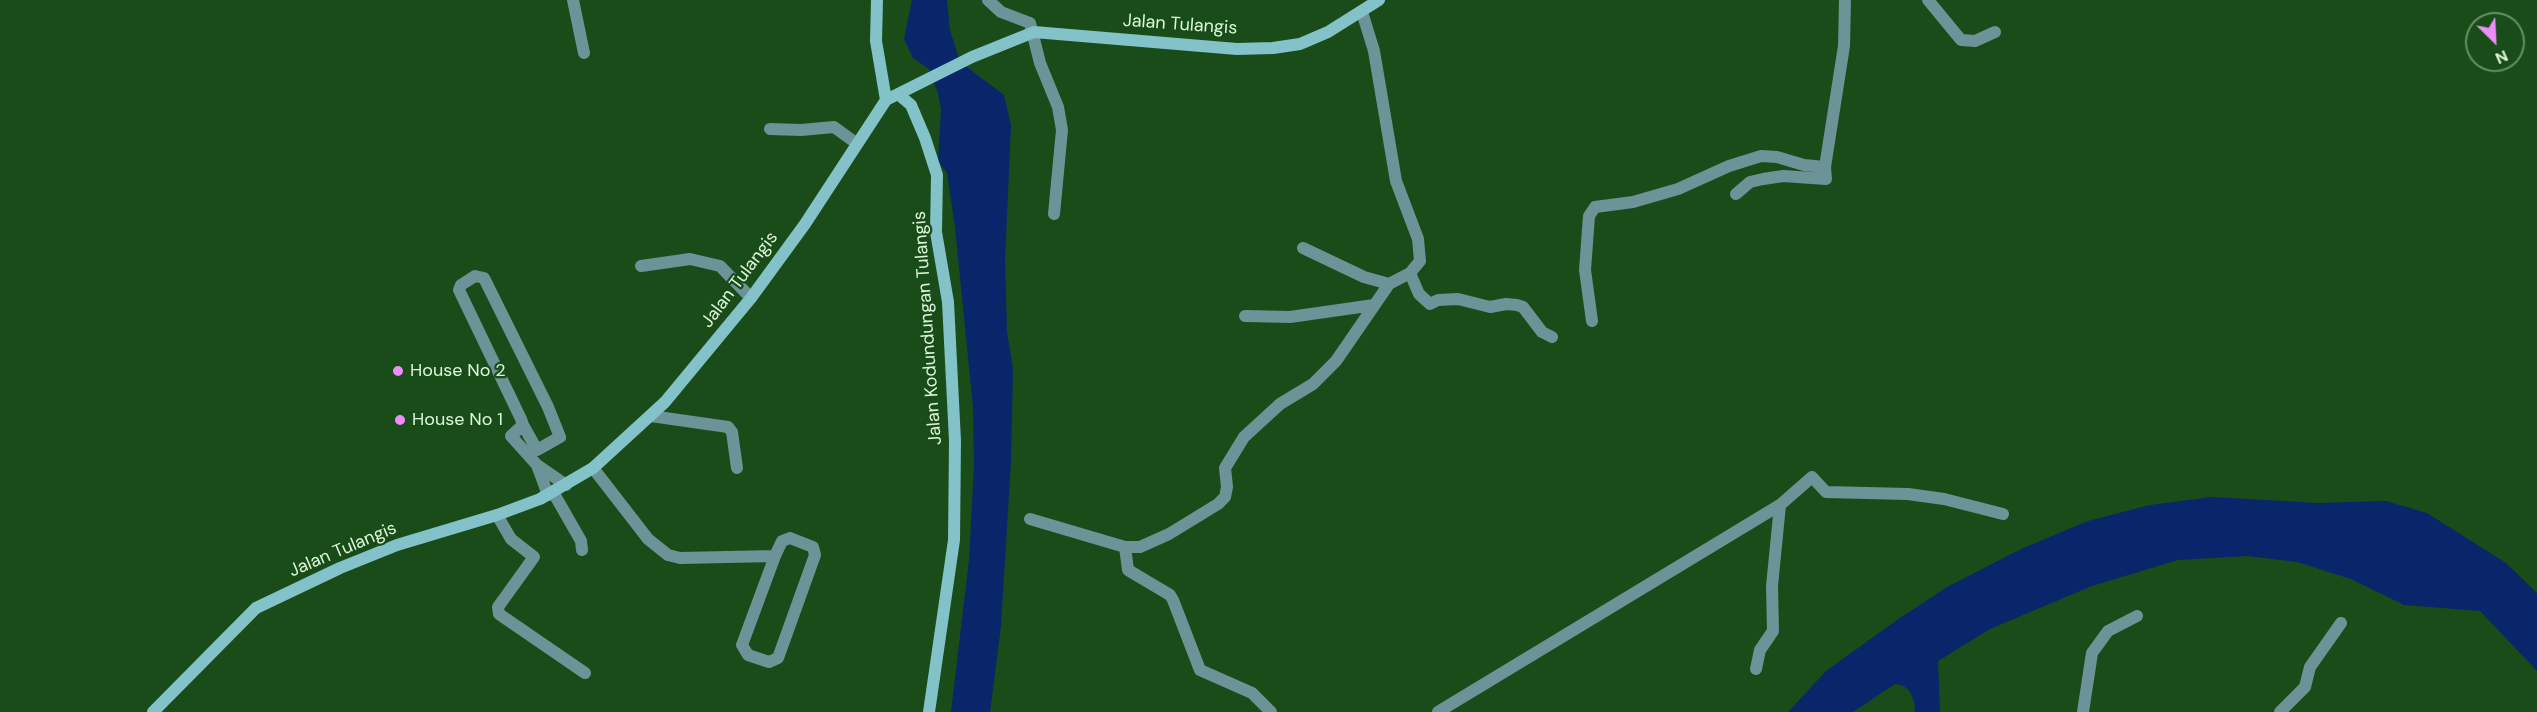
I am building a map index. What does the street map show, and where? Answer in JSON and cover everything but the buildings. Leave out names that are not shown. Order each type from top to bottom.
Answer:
[{"type":"main road","points":[[877,0],[876,41],[886,100]]},
{"type":"main road","name":"Jalan Tulangis","points":[[153,712],[256,609],[340,568],[397,545],[497,515],[550,494],[593,468],[651,416],[690,373],[751,298],[805,224],[886,100],[972,57],[1034,33],[1237,49],[1272,48],[1300,44],[1328,32],[1379,0]]},
{"type":"main road","name":"Jalan Kodundungan Tulangis","points":[[898,94],[910,105],[925,138],[937,175],[936,232],[948,302],[956,441],[954,540],[929,712]]},
{"type":"street","points":[[573,0],[584,53]]},
{"type":"street","points":[[988,0],[1001,12],[1030,23],[1040,63],[1058,107],[1061,122],[1054,214]]},
{"type":"street","points":[[1736,194],[1750,182],[1763,178],[1783,176],[1826,179],[1825,167],[1844,46],[1845,0]]},
{"type":"street","points":[[1928,0],[1961,40],[1975,41],[1995,32]]},
{"type":"street","points":[[1030,519],[1125,547],[1149,545],[1218,504],[1225,497],[1227,487],[1225,468],[1237,446],[1280,404],[1313,384],[1336,361],[1389,284],[1410,273],[1420,261],[1418,239],[1396,181],[1374,51],[1362,12]]},
{"type":"street","points":[[770,129],[801,130],[834,127],[856,143]]},
{"type":"street","points":[[1592,321],[1585,270],[1589,216],[1595,207],[1633,202],[1678,189],[1729,166],[1761,156],[1825,167]]},
{"type":"street","points":[[1303,248],[1364,278],[1389,284]]},
{"type":"street","points":[[641,266],[690,259],[712,264],[729,273],[751,298]]},
{"type":"street","points":[[1410,273],[1419,294],[1430,304],[1438,300],[1458,299],[1490,307],[1506,304],[1517,305],[1522,307],[1542,332],[1552,337]]},
{"type":"street","points":[[475,276],[484,278],[549,407],[560,437],[537,450],[523,425],[459,290],[460,285],[475,276]]},
{"type":"street","points":[[1245,316],[1290,317],[1374,305]]},
{"type":"street","points":[[651,416],[728,427],[732,432],[737,468]]},
{"type":"street","points":[[523,425],[511,436],[537,465],[566,485]]},
{"type":"street","points":[[537,465],[550,494],[580,541],[582,550]]},
{"type":"street","points":[[593,468],[648,539],[668,555],[680,558],[775,556]]},
{"type":"street","points":[[1438,712],[1780,505],[1812,477],[1826,492],[1908,494],[1944,499],[2003,514]]},
{"type":"street","points":[[1756,669],[1760,650],[1773,631],[1772,586],[1780,505]]},
{"type":"street","points":[[497,515],[511,539],[534,557],[498,607],[499,614],[585,673]]},
{"type":"street","points":[[790,538],[815,550],[778,658],[769,662],[747,655],[742,645],[775,556],[782,541],[790,538]]},
{"type":"street","points":[[1125,547],[1128,570],[1170,595],[1200,670],[1252,693],[1271,712]]},
{"type":"street","points":[[2083,712],[2088,668],[2097,643],[2108,631],[2137,616]]},
{"type":"street","points":[[2280,712],[2305,687],[2310,667],[2341,623]]},
{"type":"water","points":[[912,0],[947,0],[950,30],[960,62],[1004,95],[1011,125],[1005,260],[1007,332],[1013,368],[1011,461],[1001,626],[990,712],[951,712],[969,560],[974,466],[973,407],[955,227],[947,173],[938,161],[941,110],[938,93],[929,69],[913,58],[904,39]]},
{"type":"water","points":[[2212,497],[2318,503],[2386,501],[2427,513],[2506,563],[2537,593],[2537,671],[2480,611],[2404,605],[2351,579],[2297,562],[2247,556],[2178,560],[2092,586],[1990,629],[1938,661],[1940,712],[1915,712],[1910,692],[1904,686],[1895,684],[1853,712],[1788,712],[1826,671],[1897,620],[1947,587],[2021,549],[2088,521],[2150,505]]},
{"type":"place","name":"House No 2","points":[[398,371]]},
{"type":"place","name":"House No 1","points":[[400,420]]}]
